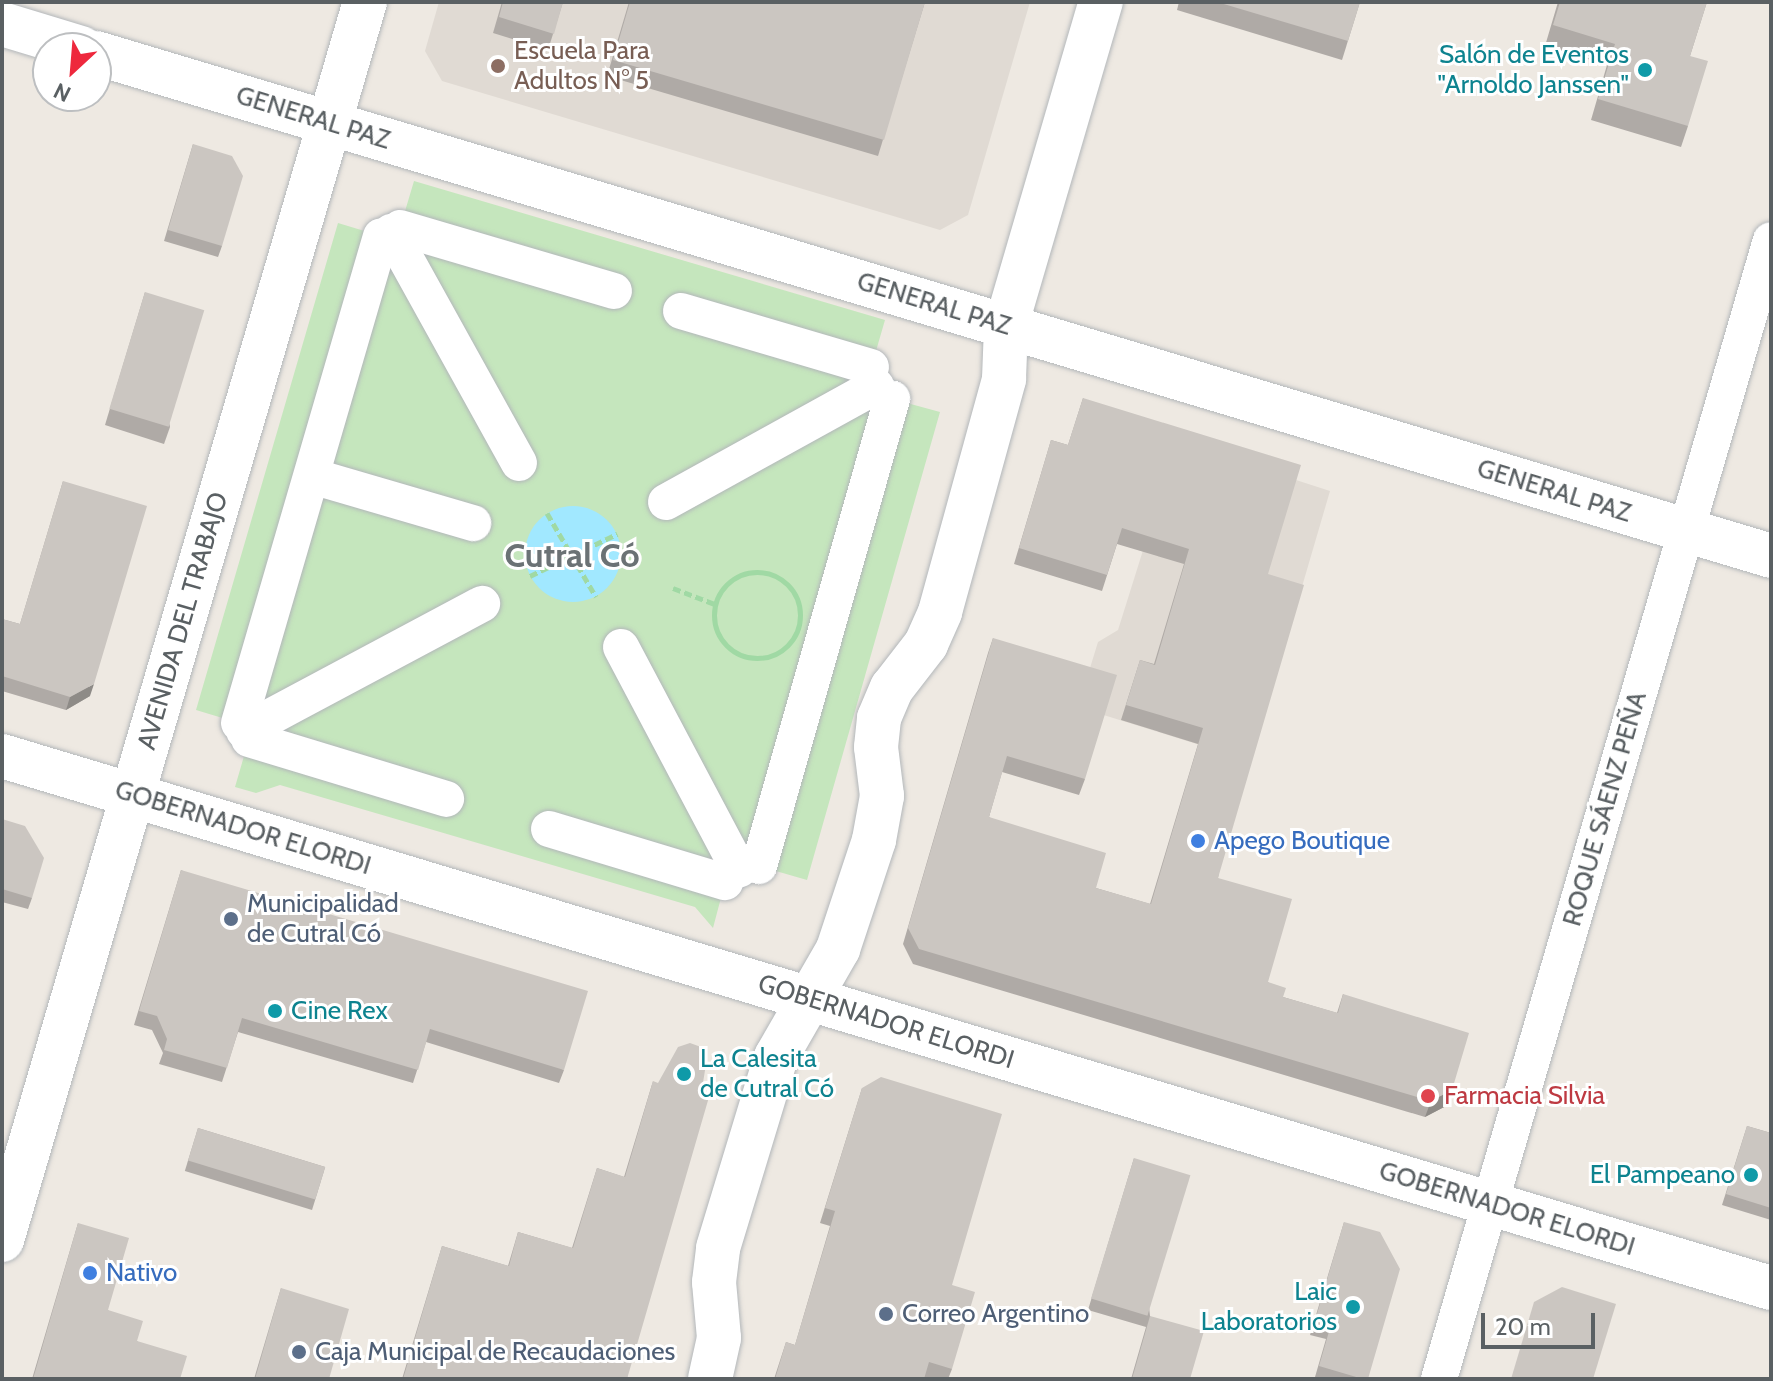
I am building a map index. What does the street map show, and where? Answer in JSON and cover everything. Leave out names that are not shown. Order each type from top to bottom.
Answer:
[{"type":"street","name":"AVENIDA DEL TRABAJO","points":[[2,1240],[365,2]]},
{"type":"street","points":[[710,1379],[719,1338],[714,1282],[718,1248],[774,1061],[838,949],[874,840],[882,796],[876,747],[879,718],[892,688],[926,644],[940,612],[1004,379],[1006,326],[1101,2]]},
{"type":"street","points":[[2,24],[32,33]]},
{"type":"street","name":"GENERAL PAZ","points":[[112,58],[1771,556]]},
{"type":"street","points":[[391,232],[614,291]]},
{"type":"street","points":[[391,232],[519,463]]},
{"type":"street","points":[[244,731],[312,476],[391,232]]},
{"type":"street","name":"ROQUE SÁENZ PEÑA","points":[[1439,1379],[1771,240]]},
{"type":"street","points":[[681,311],[880,384]]},
{"type":"street","points":[[666,502],[880,384]]},
{"type":"street","points":[[741,873],[880,384]]},
{"type":"street","points":[[312,476],[473,523]]},
{"type":"street","points":[[244,731],[482,604]]},
{"type":"street","points":[[621,647],[741,873]]},
{"type":"street","points":[[244,731],[446,799]]},
{"type":"street","name":"GOBERNADOR ELORDI","points":[[2,756],[1771,1288]]},
{"type":"street","points":[[549,829],[741,873]]},
{"type":"path","points":[[547,513],[596,597]]},
{"type":"path","points":[[530,576],[617,534]]},
{"type":"path","points":[[767,573],[790,587],[800,613],[799,627],[793,639],[772,656],[744,656],[732,651],[716,630],[715,604],[720,592],[740,575],[767,573]]},
{"type":"path","points":[[673,588],[715,604]]},
{"type":"shaded area","points":[[439,2],[1030,2],[968,215],[940,230],[442,81],[425,51]]},
{"type":"shaded area","points":[[1296,480],[1330,491],[1251,761],[1078,707],[1098,642],[1118,630],[1150,528]]},
{"type":"green space","points":[[414,181],[885,320],[869,375],[885,397],[940,412],[807,880],[752,864],[727,875],[713,928],[695,907],[280,785],[256,793],[235,787],[249,739],[239,723],[196,710],[338,223],[381,236],[400,228]]},
{"type":"water","points":[[573,506],[591,509],[607,520],[618,536],[621,554],[618,572],[607,588],[591,599],[573,602],[555,599],[539,588],[528,572],[525,554],[528,536],[539,520],[555,509]]},
{"type":"building","points":[[503,2],[563,2],[554,34],[499,17]]},
{"type":"building","points":[[630,2],[925,2],[884,140],[613,60]]},
{"type":"building","points":[[1217,2],[1360,2],[1348,41]]},
{"type":"building","name":"Salón de Eventos \"Arnoldo Janssen\"","points":[[1560,2],[1707,2],[1690,56],[1708,61],[1688,126],[1598,99],[1615,44],[1553,25]]},
{"type":"building","points":[[193,144],[232,156],[243,176],[222,246],[168,230]]},
{"type":"building","points":[[145,292],[204,310],[169,427],[109,409]]},
{"type":"building","points":[[1083,398],[1301,465],[1268,574],[1304,585],[1218,878],[1292,899],[1268,982],[1286,988],[1283,997],[1338,1013],[1343,994],[1469,1033],[1452,1090],[1431,1101],[919,949],[908,928],[993,638],[1117,675],[1085,779],[1007,756],[989,817],[1106,853],[1096,888],[1151,904],[1203,728],[1126,705],[1140,660],[1155,665],[1189,549],[1122,528],[1107,575],[1019,548],[1051,440],[1068,445]]},
{"type":"building","points":[[63,481],[147,506],[94,684],[70,697],[2,676],[2,619],[20,624]]},
{"type":"building","points":[[2,819],[25,826],[44,858],[32,898],[2,889]]},
{"type":"building","points":[[181,870],[588,991],[564,1070],[430,1029],[418,1070],[242,1018],[227,1068],[164,1050],[167,1039],[157,1016],[139,1011]]},
{"type":"building","points":[[690,1043],[701,1047],[707,1058],[701,1095],[709,1097],[627,1379],[403,1379],[442,1246],[509,1266],[518,1232],[573,1248],[597,1168],[625,1177],[653,1081],[658,1083],[678,1047]]},
{"type":"building","points":[[881,1077],[1002,1114],[952,1285],[975,1292],[952,1369],[929,1362],[924,1379],[775,1379],[786,1342],[795,1345],[835,1211],[825,1208],[862,1088]]},
{"type":"building","name":"El Pampeano","points":[[1747,1126],[1771,1133],[1771,1208],[1726,1194]]},
{"type":"building","points":[[198,1128],[325,1167],[315,1199],[188,1161]]},
{"type":"building","points":[[1134,1158],[1190,1175],[1147,1316],[1091,1299]]},
{"type":"building","name":"Laic Laboratorios","points":[[1344,1222],[1380,1232],[1400,1269],[1368,1379],[1319,1366],[1330,1328],[1314,1324]]},
{"type":"building","points":[[78,1223],[129,1238],[108,1310],[143,1321],[137,1341],[187,1356],[180,1379],[33,1379]]},
{"type":"building","points":[[1562,1287],[1616,1304],[1593,1379],[1511,1379],[1534,1302]]},
{"type":"building","name":"Caja Municipal de Recaudaciones","points":[[281,1288],[349,1309],[329,1379],[255,1379]]},
{"type":"building","points":[[1150,1316],[1204,1331],[1190,1379],[1132,1379]]},
{"type":"place","name":"Escuela Para Adultos N° 5","points":[[498,66]]},
{"type":"place","name":"Salón de Eventos \"Arnoldo Janssen\"","points":[[1645,70]]},
{"type":"place","name":"Apego Boutique","points":[[1198,841]]},
{"type":"place","name":"Municipalidad de Cutral Có","points":[[231,919]]},
{"type":"place","name":"Cine Rex","points":[[275,1011]]},
{"type":"place","name":"La Calesita de Cutral Có","points":[[684,1074]]},
{"type":"place","name":"Farmacia Silvia","points":[[1428,1096]]},
{"type":"place","name":"El Pampeano","points":[[1751,1175]]},
{"type":"place","name":"Nativo","points":[[90,1273]]},
{"type":"place","name":"Laic Laboratorios","points":[[1353,1307]]},
{"type":"place","name":"Correo Argentino","points":[[886,1314]]},
{"type":"place","name":"Caja Municipal de Recaudaciones","points":[[299,1352]]},
{"type":"district","name":"Cutral Có","points":[[572,556]]}]
